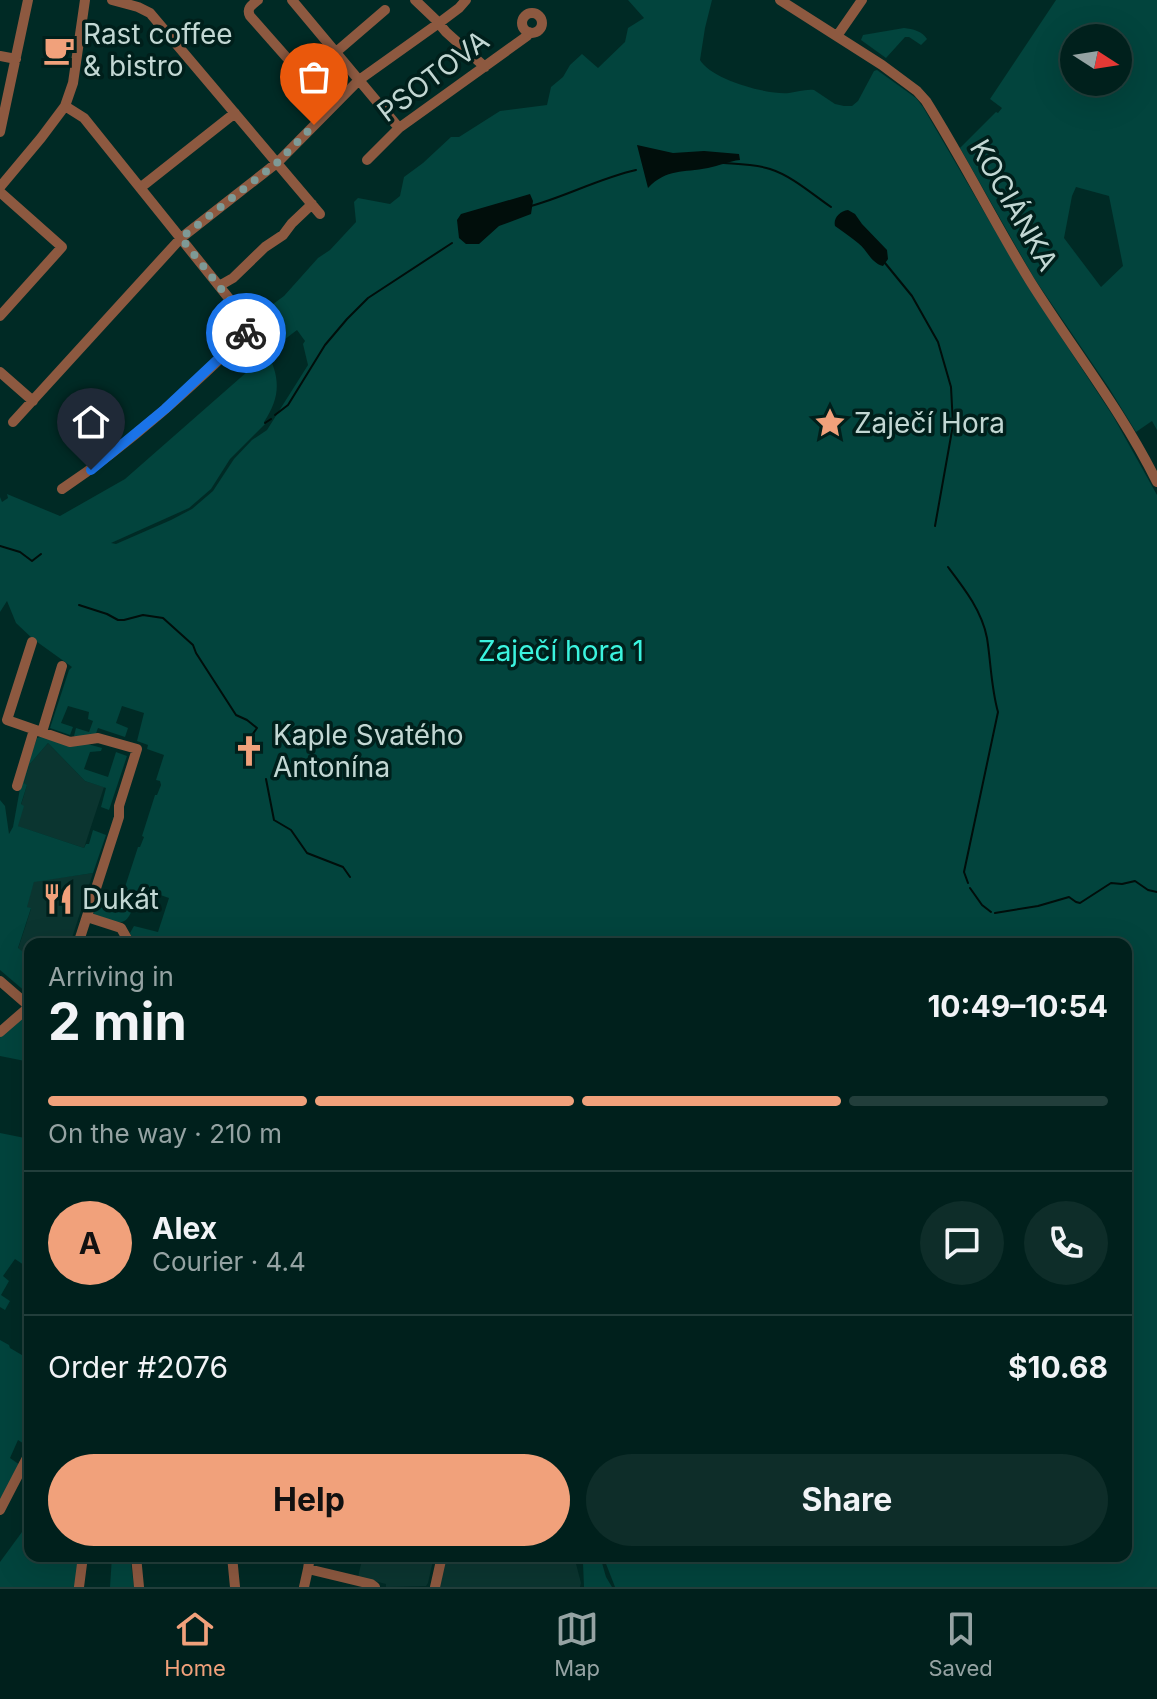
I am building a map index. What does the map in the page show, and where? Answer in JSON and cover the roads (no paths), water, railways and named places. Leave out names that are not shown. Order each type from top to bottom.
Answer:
[{"type":"street","points":[[0,132],[28,0]]},
{"type":"street","points":[[0,316],[62,247],[0,190],[65,106],[73,83],[85,0]]},
{"type":"street","points":[[112,0],[150,13],[320,214]]},
{"type":"street","points":[[258,0],[249,8],[250,16],[307,77],[385,10]]},
{"type":"street","points":[[292,0],[399,128]]},
{"type":"street","points":[[415,0],[485,67]]},
{"type":"street","points":[[13,422],[181,238],[278,162],[359,80],[466,0]]},
{"type":"street","name":"KOCIÁNKA","points":[[780,0],[917,91],[926,101],[1032,283],[1110,400],[1157,482]]},
{"type":"street","points":[[837,36],[862,0]]},
{"type":"street","name":"PSOTOVA","points":[[367,160],[399,128],[529,32]]},
{"type":"street","points":[[0,56],[16,59]]},
{"type":"street","points":[[62,489],[91,470],[165,409],[254,330],[84,118],[65,106]]},
{"type":"street","points":[[140,188],[235,113]]},
{"type":"street","points":[[219,286],[233,278],[265,247],[283,235],[312,204]]},
{"type":"street","points":[[0,372],[33,401]]},
{"type":"street","points":[[32,642],[7,720],[70,742],[102,738],[137,749],[119,806],[119,817],[80,938]]},
{"type":"street","points":[[17,786],[62,666]]},
{"type":"street","points":[[87,917],[121,928],[127,938]]},
{"type":"street","points":[[0,981],[24,1001]]},
{"type":"street","points":[[0,1032],[24,1011]]},
{"type":"street","points":[[0,1510],[24,1464]]},
{"type":"street","points":[[79,1587],[82,1562]]},
{"type":"street","points":[[137,1562],[139,1587]]},
{"type":"street","points":[[233,1562],[235,1587]]},
{"type":"street","points":[[304,1587],[309,1562]]},
{"type":"street","points":[[435,1587],[441,1562]]},
{"type":"street","points":[[308,1569],[375,1587]]},
{"type":"waterway","points":[[724,163],[759,166],[778,172],[831,207]]},
{"type":"waterway","points":[[531,206],[636,170]]},
{"type":"waterway","points":[[275,415],[288,405],[325,345],[368,298],[452,243]]},
{"type":"waterway","points":[[885,263],[912,296],[938,342],[951,387],[953,425],[935,526]]},
{"type":"waterway","points":[[265,423],[271,419]]},
{"type":"waterway","points":[[0,546],[20,552],[32,561],[41,554]]},
{"type":"waterway","points":[[948,567],[972,600],[985,628],[998,712],[964,872],[968,883]]},
{"type":"waterway","points":[[79,605],[118,620],[143,615],[163,618],[193,645],[236,715],[257,728],[252,735]]},
{"type":"waterway","points":[[266,779],[274,820],[291,830],[307,853],[343,867],[350,877]]},
{"type":"waterway","points":[[995,913],[1069,897],[1080,903],[1111,883],[1135,881],[1157,892]]},
{"type":"waterway","points":[[970,888],[991,912]]},
{"type":"place","name":"Rast coffee & bistro","points":[[59,50]]},
{"type":"place","name":"Zaječí Hora","points":[[830,423]]},
{"type":"place","name":"Kaple Svatého Antonína","points":[[249,751]]},
{"type":"place","name":"Dukát","points":[[58,899]]},
{"type":"park label","name":"Zaječí hora 1","points":[[561,651]]}]
